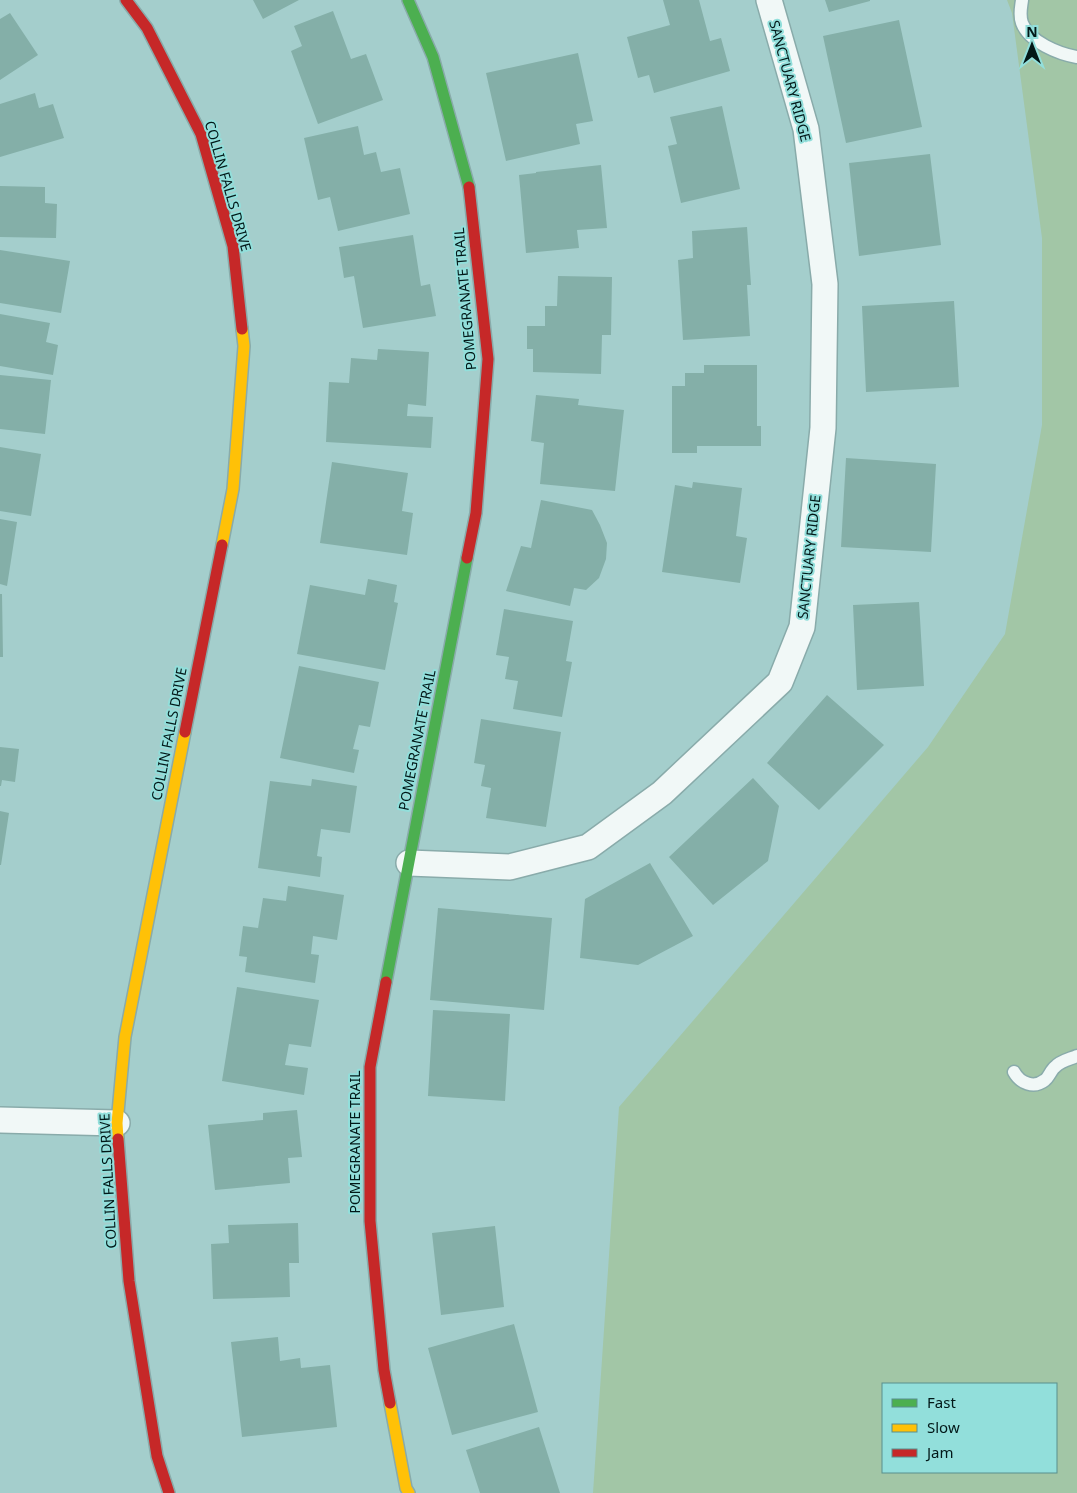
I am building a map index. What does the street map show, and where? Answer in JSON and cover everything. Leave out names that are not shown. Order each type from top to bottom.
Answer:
[{"type":"street","name":"COLLIN FALLS DRIVE","points":[[126,0],[147,28],[201,134],[233,246],[244,346],[233,489],[125,1037],[117,1123],[130,1281],[157,1456],[169,1493]]},
{"type":"street","name":"POMEGRANATE TRAIL","points":[[401,1491],[384,1370],[370,1222],[370,1067],[476,513],[488,359],[470,190],[433,57],[408,0]]},
{"type":"street","name":"SANCTUARY RIDGE","points":[[409,863],[510,867],[588,847],[662,793],[780,682],[802,627],[823,428],[825,284],[806,129],[769,0]]},
{"type":"street","points":[[0,1120],[117,1123]]},
{"type":"lane","points":[[1022,0],[1020,16],[1026,31],[1043,46],[1077,58]]},
{"type":"lane","points":[[1014,1072],[1025,1084],[1036,1084],[1045,1080],[1056,1065],[1077,1056]]},
{"type":"green space","points":[[1007,0],[1077,0],[1077,1493],[593,1493],[619,1107],[928,747],[1005,634],[1042,425],[1042,238],[1012,13]]},
{"type":"building","points":[[253,0],[299,0],[263,19]]},
{"type":"building","points":[[663,0],[699,0],[710,41],[721,38],[730,71],[654,93],[649,75],[638,78],[627,37],[670,25]]},
{"type":"building","points":[[825,0],[870,0],[870,1],[829,12]]},
{"type":"building","points":[[333,11],[351,59],[366,54],[383,100],[318,124],[291,51],[302,46],[294,26]]},
{"type":"building","points":[[10,13],[38,55],[0,80],[0,19]]},
{"type":"building","points":[[899,20],[922,127],[846,143],[823,36]]},
{"type":"building","points":[[578,53],[593,121],[576,124],[580,144],[506,161],[486,73]]},
{"type":"building","points":[[35,93],[39,108],[53,104],[64,138],[0,157],[0,104]]},
{"type":"building","points":[[722,106],[740,189],[681,203],[668,146],[677,144],[670,117]]},
{"type":"building","points":[[358,126],[364,155],[376,152],[381,172],[400,168],[410,214],[338,231],[330,197],[318,200],[304,138]]},
{"type":"building","points":[[930,154],[941,245],[859,256],[849,163]]},
{"type":"building","points":[[601,165],[607,228],[577,230],[579,248],[526,253],[519,175]]},
{"type":"building","points":[[0,186],[45,187],[45,203],[57,204],[56,238],[0,237]]},
{"type":"building","points":[[747,227],[751,285],[747,285],[750,336],[683,340],[678,260],[693,258],[692,231]]},
{"type":"building","points":[[413,235],[421,286],[430,284],[436,316],[363,328],[354,276],[344,278],[339,247]]},
{"type":"building","points":[[0,250],[70,261],[61,313],[0,303]]},
{"type":"building","points":[[558,276],[612,277],[611,335],[602,335],[601,374],[533,372],[533,349],[527,349],[527,326],[545,326],[545,306],[557,306]]},
{"type":"building","points":[[954,301],[959,387],[866,392],[862,306]]},
{"type":"building","points":[[0,314],[50,323],[46,342],[58,345],[53,375],[0,366]]},
{"type":"building","points":[[378,349],[429,352],[426,406],[408,404],[407,416],[433,417],[431,448],[326,442],[329,382],[349,383],[351,358],[377,360]]},
{"type":"building","points":[[704,365],[757,365],[757,426],[761,426],[761,446],[697,446],[697,453],[672,453],[672,386],[685,386],[685,373],[704,373]]},
{"type":"building","points":[[0,375],[51,380],[45,434],[0,429]]},
{"type":"building","points":[[536,395],[579,399],[578,405],[624,410],[615,491],[540,484],[544,443],[531,441]]},
{"type":"building","points":[[0,447],[41,454],[31,516],[0,511]]},
{"type":"building","points":[[846,458],[936,464],[931,552],[841,547]]},
{"type":"building","points":[[332,462],[408,473],[402,511],[413,513],[407,555],[320,543]]},
{"type":"building","points":[[693,482],[742,488],[736,536],[747,538],[740,583],[662,572],[675,485],[692,488]]},
{"type":"building","points":[[541,500],[592,510],[607,543],[606,559],[599,578],[586,590],[574,588],[570,606],[506,591],[521,546],[531,548]]},
{"type":"building","points":[[0,519],[17,522],[7,586],[0,584]]},
{"type":"building","points":[[368,579],[397,585],[394,602],[398,603],[385,670],[297,654],[310,585],[365,595]]},
{"type":"building","points":[[0,594],[2,594],[3,657],[0,657]]},
{"type":"building","points":[[919,602],[924,686],[857,690],[853,605]]},
{"type":"building","points":[[504,609],[573,621],[566,661],[572,662],[562,717],[513,709],[518,681],[505,679],[509,657],[496,655]]},
{"type":"building","points":[[299,666],[379,682],[370,727],[359,725],[353,749],[359,750],[354,773],[280,758]]},
{"type":"building","points":[[827,695],[884,745],[819,810],[767,763]]},
{"type":"building","points":[[481,719],[561,732],[546,827],[486,818],[491,788],[481,786],[485,765],[474,763]]},
{"type":"building","points":[[0,747],[19,749],[15,782],[2,780],[1,786],[0,786]]},
{"type":"building","points":[[753,778],[779,806],[768,861],[713,905],[669,857]]},
{"type":"building","points":[[312,779],[357,786],[350,833],[321,829],[317,856],[322,857],[320,877],[258,868],[270,781],[311,786]]},
{"type":"building","points":[[0,811],[9,813],[1,865],[0,865]]},
{"type":"building","points":[[650,863],[693,936],[638,965],[580,958],[585,899]]},
{"type":"building","points":[[288,886],[344,895],[337,940],[313,936],[311,954],[319,955],[315,983],[245,972],[247,957],[239,956],[243,926],[258,928],[263,898],[286,901]]},
{"type":"building","points":[[438,908],[552,918],[544,1010],[430,1000]]},
{"type":"building","points":[[237,987],[319,1000],[311,1047],[289,1044],[285,1065],[308,1068],[304,1095],[222,1081]]},
{"type":"building","points":[[433,1010],[510,1014],[505,1101],[428,1096]]},
{"type":"building","points":[[297,1110],[302,1157],[288,1158],[290,1183],[215,1190],[208,1125],[263,1120],[263,1113]]},
{"type":"building","points":[[298,1223],[299,1263],[289,1263],[290,1297],[213,1299],[211,1244],[229,1243],[228,1225]]},
{"type":"building","points":[[495,1226],[504,1307],[441,1315],[432,1233]]},
{"type":"building","points":[[514,1324],[538,1412],[452,1435],[428,1348]]},
{"type":"building","points":[[278,1337],[280,1361],[300,1358],[301,1368],[330,1365],[337,1427],[242,1437],[231,1342]]},
{"type":"building","points":[[539,1427],[560,1493],[480,1493],[466,1450]]},
{"type":"traffic: fast","points":[[408,0],[433,57],[469,187]]},
{"type":"traffic: fast","points":[[386,982],[467,558]]},
{"type":"traffic: slow","points":[[222,545],[233,489],[244,346],[242,329]]},
{"type":"traffic: slow","points":[[118,1139],[117,1123],[125,1037],[185,732]]},
{"type":"traffic: slow","points":[[390,1403],[406,1488],[409,1493]]},
{"type":"traffic: jam","points":[[126,0],[147,28],[201,134],[233,246],[242,329]]},
{"type":"traffic: jam","points":[[467,558],[476,513],[488,359],[469,187]]},
{"type":"traffic: jam","points":[[185,732],[222,545]]},
{"type":"traffic: jam","points":[[386,982],[370,1067],[370,1221],[384,1370],[390,1403]]},
{"type":"traffic: jam","points":[[118,1139],[129,1281],[157,1456],[169,1493]]}]
